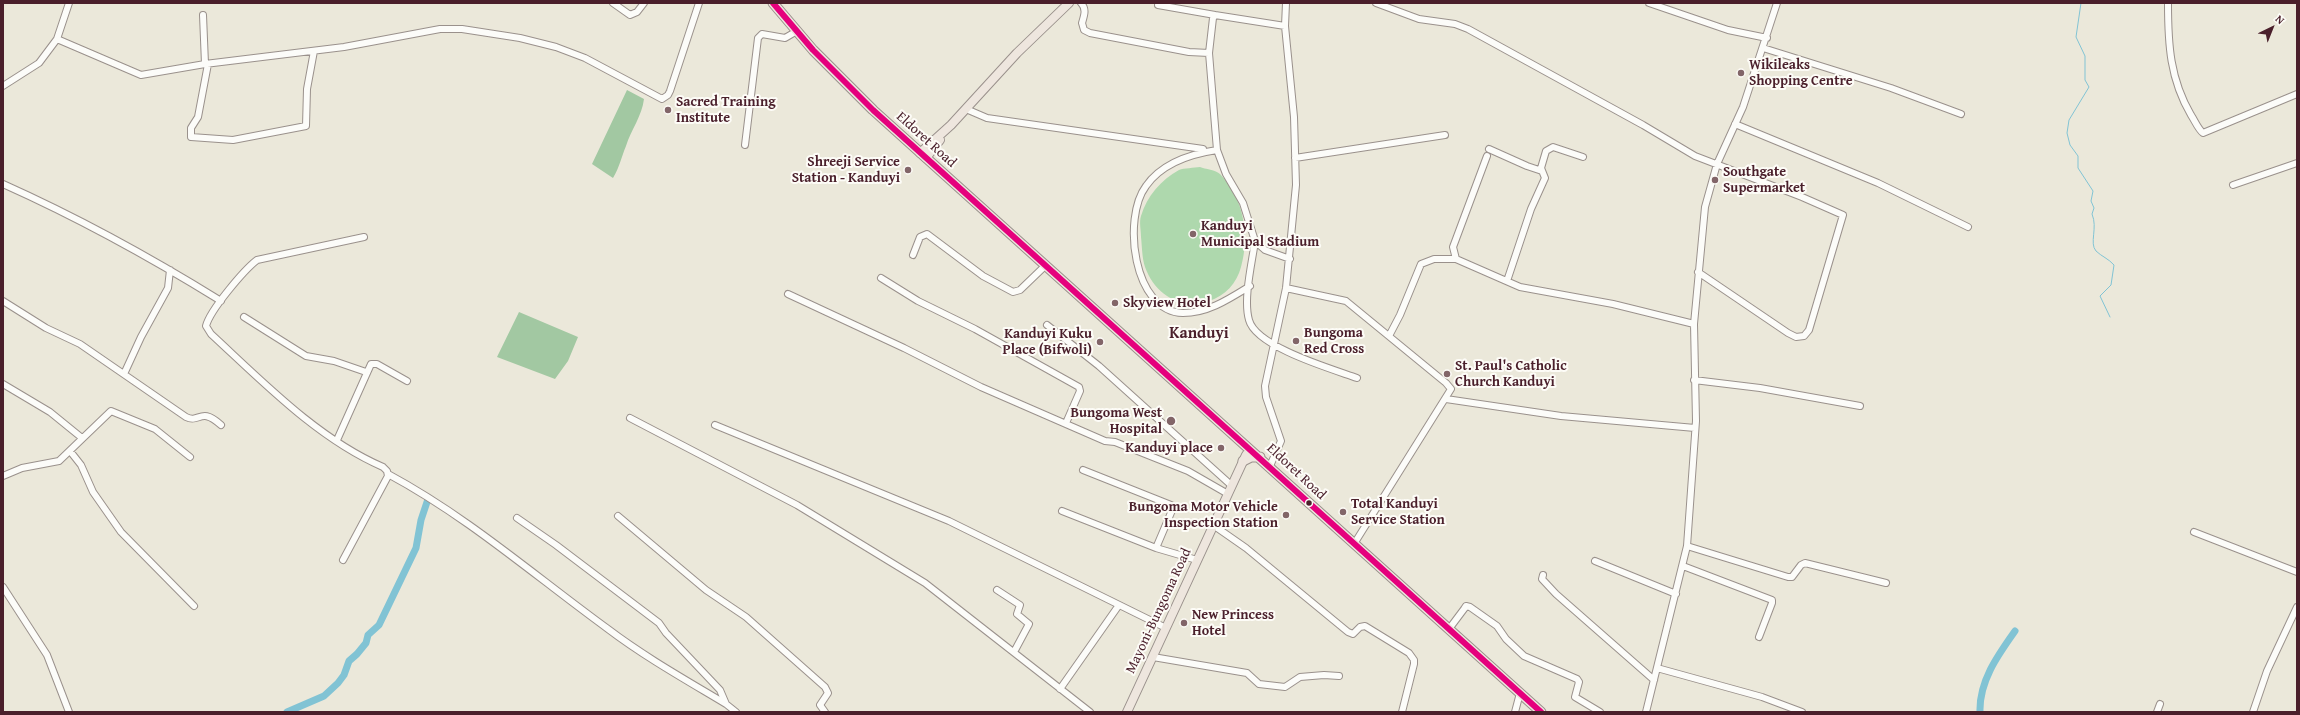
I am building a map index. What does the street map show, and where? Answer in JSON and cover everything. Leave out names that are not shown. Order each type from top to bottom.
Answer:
[{"type":"highway","name":"Eldoret Road","points":[[773,3],[807,42],[852,89],[1541,712]]},
{"type":"highway","points":[[1243,461],[1252,457],[1260,457]]},
{"type":"main road","points":[[924,154],[1017,53],[1069,3]]},
{"type":"main road","points":[[1233,481],[1243,461],[1247,446]]},
{"type":"main road","points":[[1233,481],[1247,446]]},
{"type":"main road","name":"Mayoni-Bungoma Road","points":[[1127,712],[1233,481]]},
{"type":"street","points":[[3,86],[39,63],[58,39],[70,3]]},
{"type":"street","points":[[613,3],[630,15],[637,12],[644,3]]},
{"type":"street","points":[[58,39],[141,75],[206,64],[314,51],[440,29],[462,29],[520,38],[556,47],[585,58],[662,99],[668,95],[670,90],[699,3]]},
{"type":"street","points":[[1081,3],[1085,8],[1085,17],[1082,23],[1084,30],[1090,33],[1189,52],[1209,54]]},
{"type":"street","points":[[1270,466],[1281,441],[1266,397],[1265,386],[1276,345],[1286,288],[1290,259],[1295,192],[1294,117],[1285,26],[1286,3]]},
{"type":"street","points":[[1376,3],[1419,19],[1455,24],[1468,29],[1643,125],[1676,147],[1840,213],[1843,217],[1809,330],[1804,336],[1796,337],[1788,333],[1698,272]]},
{"type":"street","points":[[1649,3],[1728,30],[1767,38]]},
{"type":"street","points":[[1646,712],[1688,546],[1696,428],[1694,324],[1705,207],[1717,164],[1735,124],[1767,38],[1777,3]]},
{"type":"street","points":[[2168,3],[2168,33],[2174,78],[2183,101],[2202,132],[2205,133],[2297,94]]},
{"type":"street","points":[[1158,5],[1285,26]]},
{"type":"street","points":[[203,15],[206,64],[198,117],[191,128],[191,137],[232,140],[306,126],[307,93],[314,51]]},
{"type":"street","points":[[1215,15],[1213,18],[1209,54],[1217,150],[1226,174],[1243,203],[1255,241],[1247,305],[1251,326],[1255,332],[1276,345],[1357,378]]},
{"type":"street","points":[[745,145],[758,38],[762,34],[785,38],[797,31]]},
{"type":"street","points":[[1763,48],[1884,86],[1961,114]]},
{"type":"street","points":[[966,109],[987,118],[1041,127],[1189,148],[1217,150]]},
{"type":"street","points":[[1735,124],[1878,183],[1968,227]]},
{"type":"street","points":[[1295,158],[1445,135]]},
{"type":"street","points":[[1507,281],[1531,209],[1545,178],[1542,171],[1546,151],[1550,147],[1583,157]]},
{"type":"street","points":[[1489,149],[1542,171]]},
{"type":"street","points":[[1217,150],[1186,156],[1158,173],[1146,186],[1139,198],[1135,216],[1134,242],[1137,266],[1153,298],[1162,306],[1173,312],[1199,311],[1215,306],[1250,286]]},
{"type":"street","points":[[1456,259],[1453,247],[1487,156]]},
{"type":"street","points":[[2233,185],[2297,163]]},
{"type":"street","points":[[3,184],[46,203],[132,247],[221,301]]},
{"type":"street","points":[[913,254],[920,237],[927,234],[983,276],[1013,292],[1020,290],[1046,265]]},
{"type":"street","points":[[364,237],[261,258],[246,270],[221,301],[206,323],[208,331],[289,406],[357,455],[383,467],[388,474],[433,500],[494,541],[522,566],[637,650],[726,704],[736,712]]},
{"type":"street","points":[[1255,241],[1265,250],[1290,259]]},
{"type":"street","points":[[1389,336],[1400,315],[1421,264],[1434,259],[1456,259],[1527,288],[1613,304],[1694,324]]},
{"type":"street","points":[[124,374],[141,337],[168,288],[170,270]]},
{"type":"street","points":[[881,278],[918,301],[975,329],[1079,387],[1080,392],[1066,423]]},
{"type":"street","points":[[1286,288],[1346,301],[1451,389],[1354,544]]},
{"type":"street","points":[[788,294],[904,348],[981,387],[1105,441],[1115,442],[1177,466],[1228,494]]},
{"type":"street","points":[[3,301],[46,328],[80,344],[188,418],[208,415],[221,425]]},
{"type":"street","points":[[244,317],[306,356],[334,361],[366,372]]},
{"type":"street","points":[[1047,325],[1099,366],[1233,481]]},
{"type":"street","points":[[337,440],[366,372],[371,364],[374,363],[407,381]]},
{"type":"street","points":[[1694,380],[1760,388],[1860,406]]},
{"type":"street","points":[[3,384],[50,412],[82,438]]},
{"type":"street","points":[[1446,399],[1561,416],[1696,428]]},
{"type":"street","points":[[3,476],[22,468],[59,460],[112,410],[155,429],[190,458]]},
{"type":"street","points":[[630,418],[797,505],[930,587],[1090,712]]},
{"type":"street","points":[[715,426],[949,521],[1166,628]]},
{"type":"street","points":[[70,451],[81,465],[93,492],[121,532],[194,606]]},
{"type":"street","points":[[1083,470],[1171,505],[1173,508],[1156,548]]},
{"type":"street","points":[[343,560],[388,474]]},
{"type":"street","points":[[1062,511],[1156,548],[1197,560]]},
{"type":"street","points":[[618,516],[706,590],[746,618],[825,687],[828,692],[820,705],[825,712]]},
{"type":"street","points":[[516,518],[556,545],[659,623],[720,690],[726,704]]},
{"type":"street","points":[[1213,525],[1246,548],[1348,632],[1353,634],[1360,627],[1365,626],[1409,653],[1414,660],[1414,664],[1402,712]]},
{"type":"street","points":[[2194,532],[2297,572]]},
{"type":"street","points":[[1688,546],[1788,577],[1792,577],[1801,565],[1805,563],[1886,583]]},
{"type":"street","points":[[1595,560],[1676,594]]},
{"type":"street","points":[[1683,566],[1772,600],[1759,637]]},
{"type":"street","points":[[1543,575],[1542,579],[1556,594],[1654,680]]},
{"type":"street","points":[[3,588],[47,655],[69,712]]},
{"type":"street","points":[[997,590],[1020,605],[1017,614],[1029,624],[1014,652]]},
{"type":"street","points":[[1060,689],[1119,605]]},
{"type":"street","points":[[1449,629],[1466,606],[1470,607],[1497,626],[1506,639],[1524,656],[1577,679],[1578,684],[1575,697],[1600,712]]},
{"type":"street","points":[[2253,712],[2267,671],[2297,608]]},
{"type":"street","points":[[1153,657],[1247,674],[1259,684],[1277,686],[1287,686],[1300,677],[1324,674],[1339,676]]},
{"type":"street","points":[[1657,668],[1762,697],[1802,712]]},
{"type":"street","points":[[1515,712],[1520,693]]},
{"type":"street","points":[[2157,712],[2160,704]]},
{"type":"green space","points":[[627,90],[644,99],[641,111],[613,178],[592,164]]},
{"type":"green space","name":"Kanduyi Municipal Stadium","points":[[1200,167],[1220,174],[1235,194],[1240,206],[1245,230],[1244,255],[1237,278],[1230,288],[1220,296],[1209,301],[1199,303],[1179,302],[1162,292],[1149,277],[1143,260],[1140,221],[1151,195],[1166,179],[1179,170]]},
{"type":"green space","points":[[519,312],[578,337],[568,361],[555,379],[497,357]]},
{"type":"waterway","points":[[2081,3],[2076,37],[2085,56],[2085,80],[2089,87],[2069,120],[2067,133],[2070,145],[2078,156],[2078,168],[2093,191],[2091,201],[2094,208],[2092,214],[2094,219],[2094,248],[2098,253],[2114,265],[2111,285],[2100,296],[2110,317]]},
{"type":"waterway","points":[[287,712],[324,696],[338,683],[344,675],[349,661],[366,643],[368,635],[379,625],[416,548],[421,520],[428,499]]},
{"type":"waterway","points":[[1980,712],[1986,679],[2002,649],[2015,631]]},
{"type":"transit line","points":[[773,3],[813,50],[873,110],[1541,712]]},
{"type":"place","name":"Wikileaks Shopping Centre","points":[[1741,73]]},
{"type":"place","name":"Sacred Training Institute","points":[[668,110]]},
{"type":"place","name":"Shreeji Service Station - Kanduyi","points":[[908,170]]},
{"type":"place","name":"Southgate Supermarket","points":[[1715,180]]},
{"type":"place","name":"Kanduyi Municipal Stadium","points":[[1193,234]]},
{"type":"place","name":"Skyview Hotel","points":[[1115,303]]},
{"type":"place","name":"Bungoma Red Cross","points":[[1296,341]]},
{"type":"place","name":"Kanduyi Kuku Place (Bifwoli)","points":[[1100,342]]},
{"type":"place","name":"St. Paul's Catholic Church Kanduyi","points":[[1447,374]]},
{"type":"place","name":"Bungoma West Hospital","points":[[1171,421]]},
{"type":"place","name":"Kanduyi place","points":[[1221,448]]},
{"type":"place","name":"Total Kanduyi Service Station","points":[[1343,512]]},
{"type":"place","name":"Bungoma Motor Vehicle Inspection Station","points":[[1286,515]]},
{"type":"place","name":"New Princess Hotel","points":[[1184,623]]},
{"type":"district","name":"Kanduyi","points":[[1199,334]]}]
